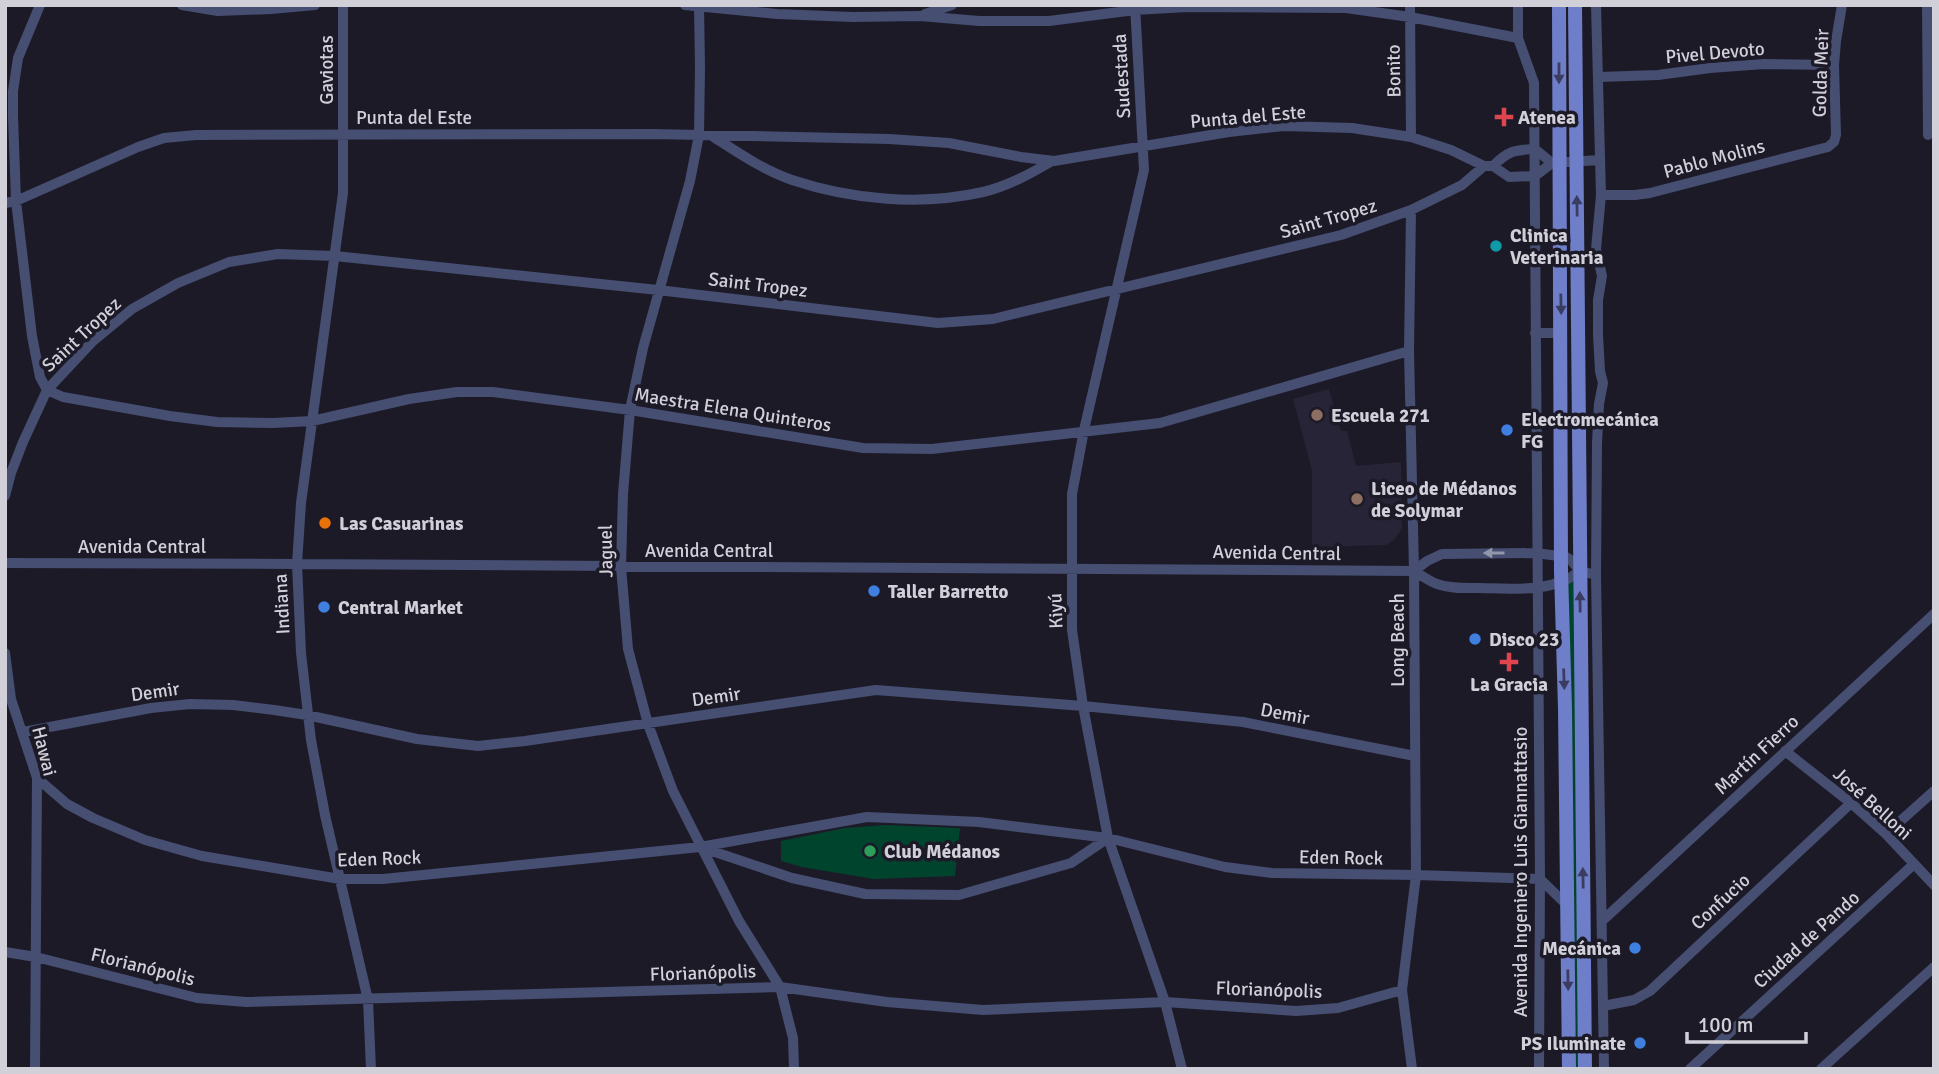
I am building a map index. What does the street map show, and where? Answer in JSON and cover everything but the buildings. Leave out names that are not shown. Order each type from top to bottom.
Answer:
[{"type":"main road","points":[[1559,5],[1556,163],[1561,333],[1561,581],[1569,1069]]},
{"type":"main road","points":[[1575,5],[1585,1069]]},
{"type":"street","points":[[5,496],[23,442],[47,390],[40,377],[32,336],[11,202],[15,73],[18,58],[40,5]]},
{"type":"street","points":[[182,5],[218,11],[315,5]]},
{"type":"street","name":"Gaviotas","points":[[343,5],[344,134]]},
{"type":"street","points":[[685,5],[777,14],[920,16],[979,21],[1049,21],[1135,8],[1346,7],[1518,38]]},
{"type":"street","points":[[920,16],[953,5]]},
{"type":"street","name":"Bonito","points":[[1410,5],[1411,137]]},
{"type":"street","name":"Avenida Ingeniero Luis Giannattasio","points":[[1518,5],[1518,38],[1534,83],[1539,1069]]},
{"type":"street","points":[[1596,5],[1601,195],[1596,249],[1602,276],[1598,300],[1598,335],[1603,383],[1597,443],[1595,575],[1604,1069]]},
{"type":"street","name":"Golda Meir","points":[[1834,142],[1834,65],[1842,5]]},
{"type":"street","points":[[1927,5],[1928,135]]},
{"type":"street","name":"Jaguel","points":[[699,6],[704,134],[643,348],[630,410],[623,494],[621,567],[628,649],[648,724],[673,791],[739,921],[780,987],[793,1038],[794,1069]]},
{"type":"street","name":"Sudestada","points":[[1135,8],[1143,145]]},
{"type":"street","name":"Pivel Devoto","points":[[1599,76],[1658,75],[1765,64],[1834,65]]},
{"type":"street","name":"Punta del Este","points":[[11,202],[138,147],[164,138],[196,135],[704,134],[889,139],[949,144],[1054,161],[1229,132],[1284,126],[1352,128],[1411,137],[1451,150],[1509,177],[1535,176]]},
{"type":"street","name":"Indiana","points":[[344,134],[343,193],[312,421],[297,564],[307,715],[322,803],[368,1000],[371,1069]]},
{"type":"street","name":"Punta del Este","points":[[704,134],[750,161],[791,179],[834,191],[883,199],[935,200],[985,191],[1022,178],[1054,161]]},
{"type":"street","name":"Pablo Molins","points":[[1601,195],[1635,195],[1665,190],[1828,147],[1834,142]]},
{"type":"street","name":"Kiyú","points":[[1143,145],[1144,170],[1084,430],[1072,494],[1072,630],[1083,706],[1108,838],[1165,1002],[1182,1069]]},
{"type":"street","points":[[1535,149],[1556,163]]},
{"type":"street","name":"Saint Tropez","points":[[47,390],[92,342],[132,309],[178,283],[229,262],[278,254],[335,256],[938,323],[993,319],[1341,235],[1411,210],[1462,185],[1514,150],[1535,149]]},
{"type":"street","points":[[1535,176],[1556,163],[1600,160]]},
{"type":"street","name":"Long Beach","points":[[1411,210],[1409,351],[1416,875],[1402,990],[1412,1069]]},
{"type":"street","points":[[1535,333],[1561,333]]},
{"type":"street","name":"Maestra Elena Quinteros","points":[[47,390],[63,397],[170,416],[217,422],[273,423],[312,421],[409,399],[493,392],[630,410],[863,448],[932,449],[1160,423],[1409,351]]},
{"type":"street","points":[[1414,571],[1442,554],[1536,553],[1561,556],[1571,561],[1580,571],[1595,575]]},
{"type":"street","name":"Avenida Central","points":[[5,564],[1414,571],[1437,584],[1450,587],[1518,590],[1561,581],[1580,571]]},
{"type":"street","name":"Martín Fierro","points":[[1602,921],[1934,614]]},
{"type":"street","name":"Hawai","points":[[5,653],[11,699],[37,778],[35,1069]]},
{"type":"street","name":"Demir","points":[[23,732],[151,708],[190,704],[233,705],[307,715],[417,739],[478,746],[876,690],[1243,722],[1415,756]]},
{"type":"street","name":"José Belloni","points":[[1784,751],[1886,834],[1934,885]]},
{"type":"street","name":"Eden Rock","points":[[37,778],[67,804],[145,840],[202,856],[340,879],[397,877],[700,847],[867,817],[979,822],[1108,838],[1225,867],[1272,873],[1540,879]]},
{"type":"street","points":[[1886,834],[1934,791]]},
{"type":"street","name":"Confucio","points":[[1603,1006],[1634,1000],[1650,990],[1851,803]]},
{"type":"street","name":"Eden Rock","points":[[700,847],[792,878],[865,894],[959,895],[1071,863],[1108,838]]},
{"type":"street","name":"Ciudad de Pando","points":[[1690,1069],[1914,864]]},
{"type":"street","points":[[1540,879],[1567,905]]},
{"type":"street","points":[[1584,916],[1602,921]]},
{"type":"street","name":"Florianópolis","points":[[5,952],[36,957],[197,998],[246,1002],[780,987],[887,1002],[983,1010],[1165,1002],[1296,1011],[1338,1008],[1402,990]]},
{"type":"street","points":[[1821,1069],[1934,967]]},
{"type":"shaded area","name":"Liceo de Médanos de Solymar","points":[[1329,389],[1341,431],[1347,431],[1356,466],[1401,462],[1402,528],[1394,540],[1386,545],[1312,547],[1312,470],[1293,399]]},
{"type":"green space","points":[[1574,578],[1581,1069],[1573,1069],[1568,580]]},
{"type":"green space","name":"Club Médanos","points":[[886,825],[960,828],[955,876],[873,879],[781,861],[781,841],[845,828]]},
{"type":"place","name":"Atenea","points":[[1504,117]]},
{"type":"place","name":"Clinica Veterinaria","points":[[1496,246]]},
{"type":"place","name":"Escuela 271","points":[[1317,415]]},
{"type":"place","name":"Electromecánica FG","points":[[1507,430]]},
{"type":"place","name":"Liceo de Médanos de Solymar","points":[[1357,499]]},
{"type":"place","name":"Las Casuarinas","points":[[325,523]]},
{"type":"place","name":"Taller Barretto","points":[[874,591]]},
{"type":"place","name":"Central Market","points":[[324,607]]},
{"type":"place","name":"Disco 23","points":[[1475,639]]},
{"type":"place","name":"La Gracia","points":[[1509,662]]},
{"type":"place","name":"Club Médanos","points":[[870,851]]},
{"type":"place","name":"Mecánica","points":[[1635,948]]},
{"type":"place","name":"PS Iluminate","points":[[1640,1043]]}]
